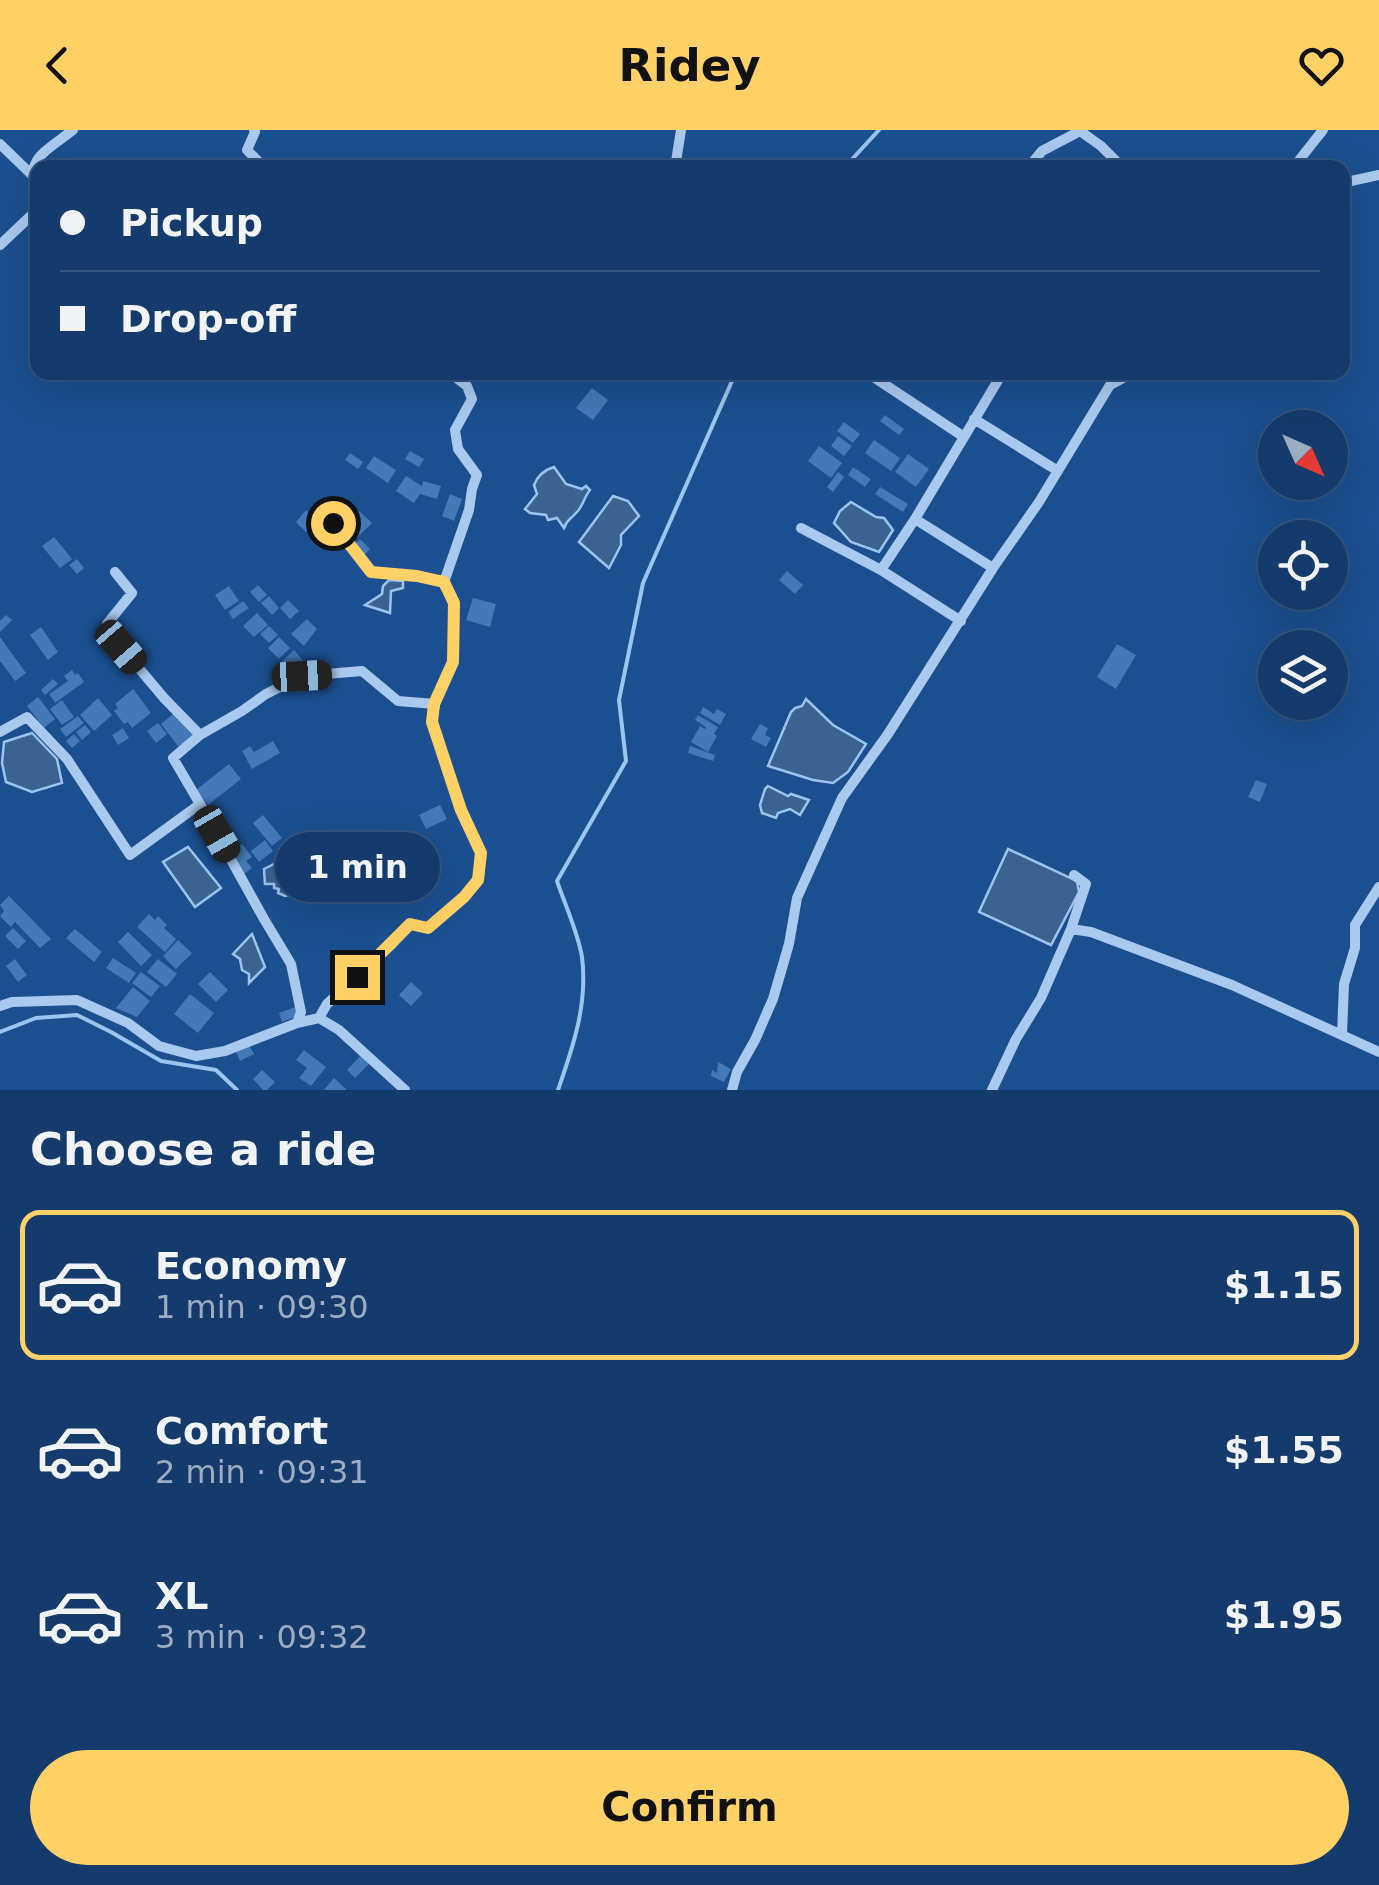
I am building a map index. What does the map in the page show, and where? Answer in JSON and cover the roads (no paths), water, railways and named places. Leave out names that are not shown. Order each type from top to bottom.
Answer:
[{"type":"street","points":[[37,160],[74,130]]},
{"type":"street","points":[[254,130],[246,150],[256,160]]},
{"type":"street","points":[[676,160],[681,130]]},
{"type":"street","points":[[1299,160],[1323,130]]},
{"type":"street","points":[[1035,160],[1080,131],[1115,160]]},
{"type":"street","points":[[0,144],[30,173]]},
{"type":"street","points":[[1350,181],[1379,175]]},
{"type":"street","points":[[0,245],[30,217]]},
{"type":"street","points":[[319,1018],[327,1004],[410,924],[428,928],[478,880],[481,853],[461,810],[432,722],[434,704],[453,662],[454,603],[444,582],[477,475],[458,449],[455,430],[472,400],[462,380]]},
{"type":"street","points":[[878,380],[964,436]]},
{"type":"street","points":[[881,570],[998,380]]},
{"type":"street","points":[[732,1090],[773,999],[797,898],[842,798],[888,734],[1116,380]]},
{"type":"street","points":[[974,419],[1058,471]]},
{"type":"street","points":[[915,519],[993,568]]},
{"type":"street","points":[[333,523],[371,572],[444,582]]},
{"type":"street","points":[[802,528],[881,570],[962,621]]},
{"type":"street","points":[[114,572],[132,593],[107,624],[108,638],[121,647],[200,735]]},
{"type":"street","points":[[297,1023],[301,1012],[291,964],[173,758],[200,735],[302,676],[362,671],[398,701],[434,704]]},
{"type":"street","points":[[0,732],[28,717],[66,759],[130,855],[200,804]]},
{"type":"street","points":[[992,1090],[1071,929],[1086,884],[1074,875]]},
{"type":"street","points":[[1342,1034],[1344,984],[1354,948],[1355,925],[1379,887]]},
{"type":"street","points":[[1071,929],[1091,932],[1232,984],[1379,1052]]},
{"type":"street","points":[[0,1006],[78,1000],[128,1023],[160,1046],[196,1056],[224,1051],[319,1018],[339,1030],[405,1090]]},
{"type":"water","points":[[554,467],[566,484],[590,490],[564,528],[557,518],[548,520],[546,515],[525,509],[537,494],[537,478]]},
{"type":"water","points":[[613,496],[628,501],[639,516],[621,535],[621,545],[609,568],[579,542]]},
{"type":"water","points":[[851,502],[884,518],[893,530],[879,552],[851,542],[834,523]]},
{"type":"water","points":[[389,580],[403,581],[403,588],[391,591],[390,613],[365,605],[382,594]]},
{"type":"water","points":[[806,699],[833,725],[866,744],[848,772],[833,783],[768,766],[791,712]]},
{"type":"water","points":[[32,733],[57,759],[62,783],[32,792],[6,782],[2,763],[4,742]]},
{"type":"water","points":[[768,786],[788,796],[809,800],[800,815],[790,809],[778,813],[776,818],[762,813],[760,805]]},
{"type":"water","points":[[188,847],[221,888],[195,907],[163,862]]},
{"type":"water","points":[[1008,849],[1077,881],[1079,892],[1051,945],[979,912]]},
{"type":"water","points":[[288,861],[296,893],[285,896],[278,893],[274,884],[265,884],[264,869]]},
{"type":"water","points":[[252,934],[265,967],[249,983],[249,974],[233,954]]},
{"type":"waterway","points":[[851,160],[879,130]]},
{"type":"waterway","points":[[558,1090],[578,1025],[583,974],[578,938],[557,881],[626,761],[619,700],[643,583],[732,380]]},
{"type":"waterway","points":[[0,1032],[36,1018],[77,1015],[161,1061],[216,1070],[237,1090]]}]
